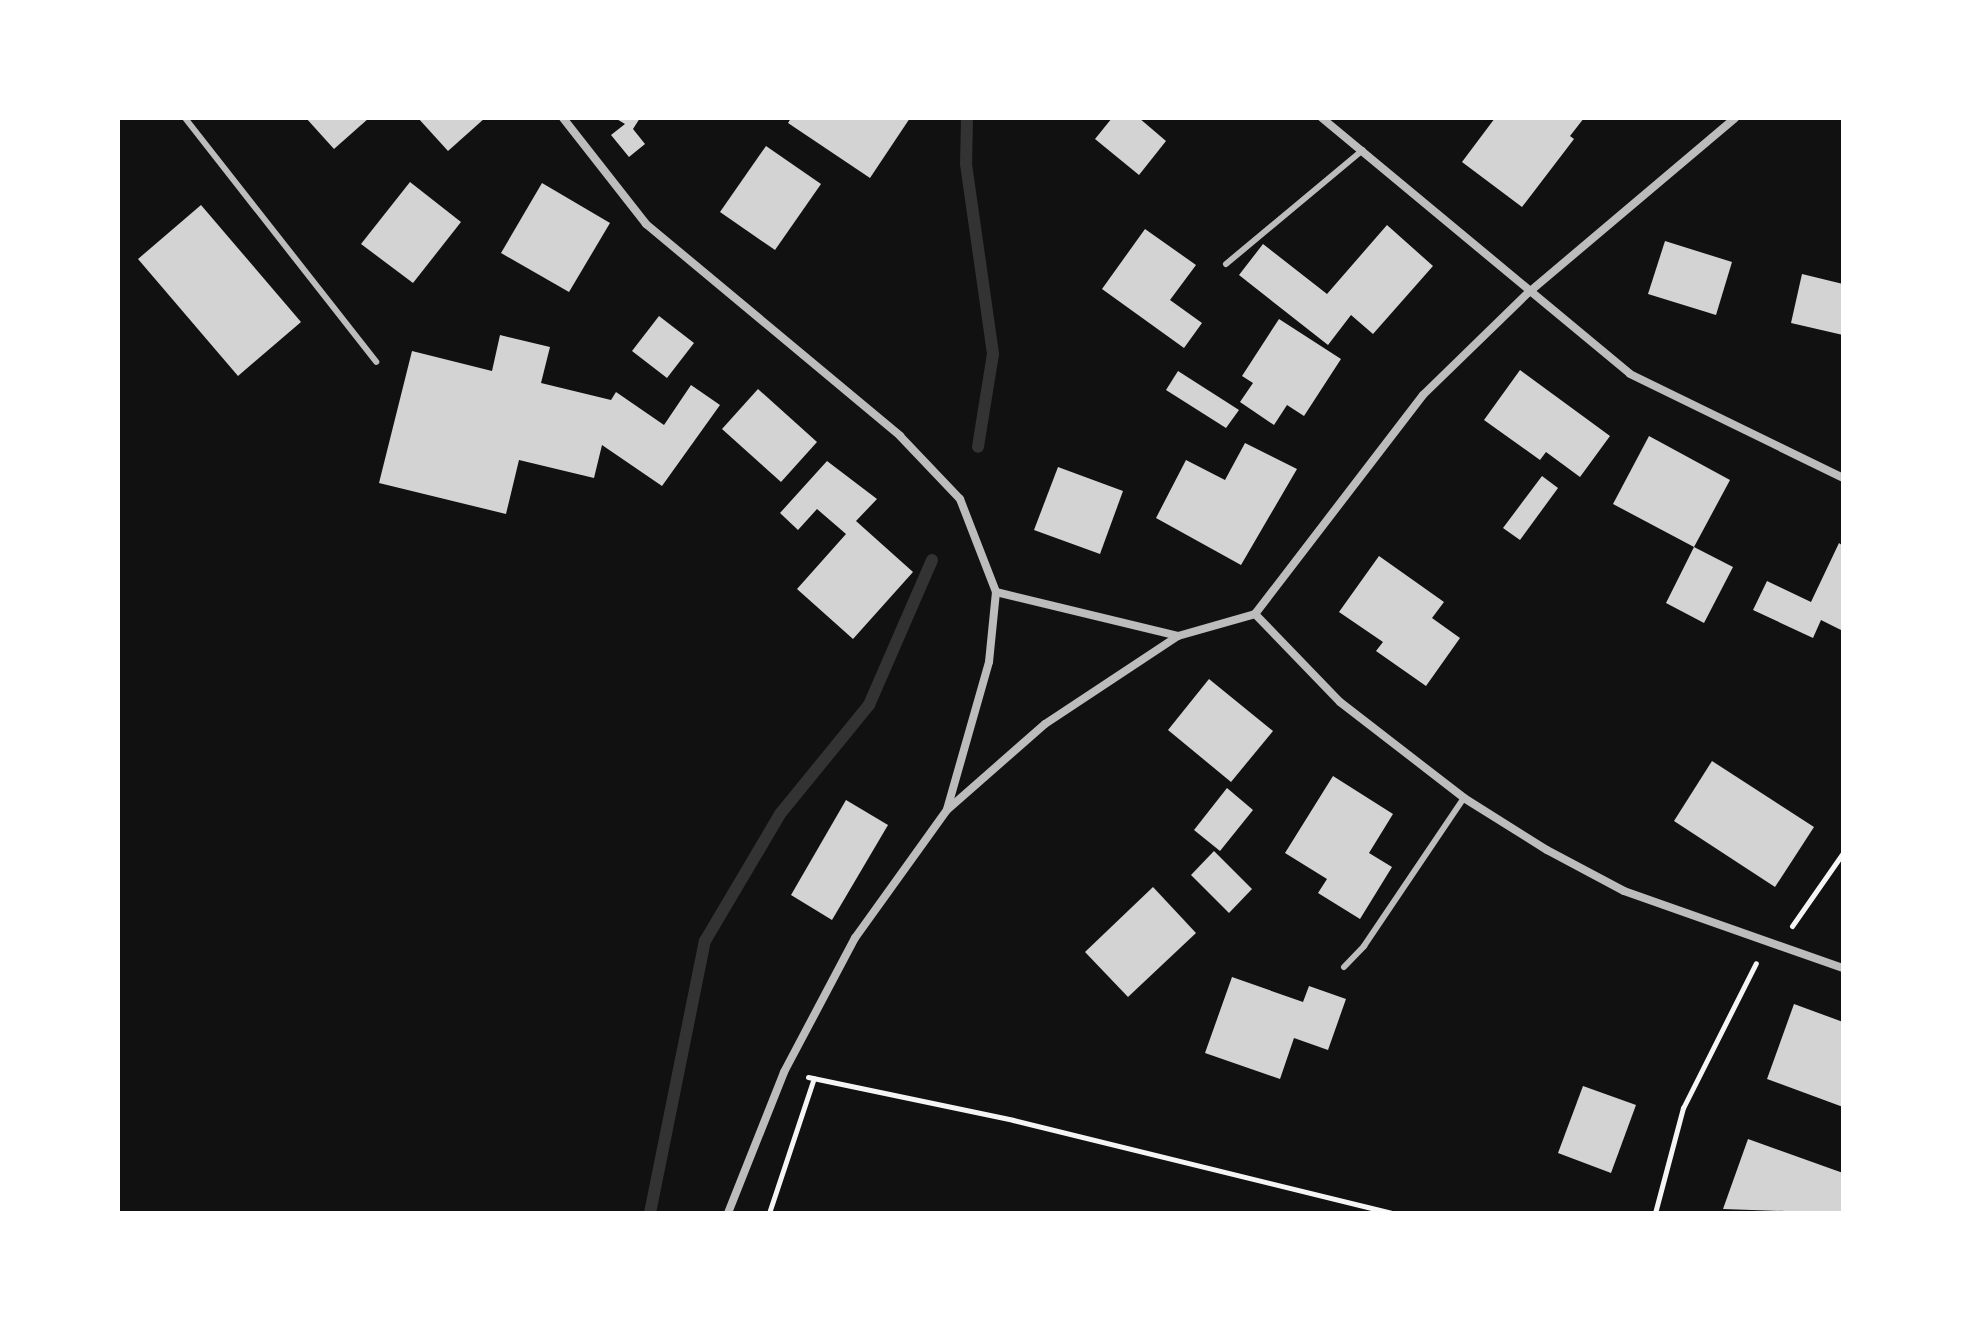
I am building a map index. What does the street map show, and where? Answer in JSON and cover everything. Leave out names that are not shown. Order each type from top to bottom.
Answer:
[{"type":"street","points":[[563,118],[646,224],[900,436],[960,499],[996,592],[989,662],[947,810]]},
{"type":"street","points":[[1322,118],[1503,264],[1528,293],[1641,380],[1843,478]]},
{"type":"street","points":[[728,1213],[784,1072],[855,938],[947,810],[1045,724],[1178,636],[1255,614],[1423,395],[1528,293],[1735,118]]},
{"type":"street","points":[[996,592],[1178,636]]},
{"type":"street","points":[[1255,614],[1340,702],[1464,798],[1624,891],[1843,968]]},
{"type":"lane","points":[[185,118],[376,362]]},
{"type":"lane","points":[[1226,264],[1363,150]]},
{"type":"lane","points":[[1344,967],[1364,946],[1464,798]]},
{"type":"path","points":[[1655,1213],[1683,1108],[1767,942],[1799,921],[1843,853]]},
{"type":"path","points":[[784,1072],[1013,1120],[1391,1213]]},
{"type":"path","points":[[769,1213],[814,1078]]},
{"type":"building","points":[[306,118],[369,118],[334,149]]},
{"type":"building","points":[[418,118],[485,118],[448,151]]},
{"type":"building","points":[[615,118],[640,118],[633,129],[645,144],[629,157],[611,135],[625,124]]},
{"type":"building","points":[[791,118],[910,118],[870,178],[788,123]]},
{"type":"building","points":[[1112,118],[1139,118],[1166,141],[1139,175],[1095,139]]},
{"type":"building","points":[[1495,118],[1584,118],[1570,136],[1574,139],[1522,207],[1462,162]]},
{"type":"building","points":[[766,146],[821,184],[775,250],[720,212]]},
{"type":"building","points":[[410,182],[461,222],[413,283],[361,244]]},
{"type":"building","points":[[542,183],[610,223],[569,292],[501,253]]},
{"type":"building","points":[[201,205],[301,322],[238,376],[138,259]]},
{"type":"building","points":[[1387,225],[1433,266],[1373,334],[1351,315],[1328,345],[1239,275],[1263,244],[1327,294]]},
{"type":"building","points":[[1145,229],[1196,265],[1170,300],[1202,323],[1184,348],[1102,289]]},
{"type":"building","points":[[1665,241],[1732,262],[1716,315],[1648,294]]},
{"type":"building","points":[[1802,274],[1843,284],[1843,335],[1791,323]]},
{"type":"building","points":[[659,316],[694,343],[667,378],[632,351]]},
{"type":"building","points":[[1279,319],[1341,359],[1304,416],[1287,405],[1274,425],[1240,402],[1253,383],[1242,376]]},
{"type":"building","points":[[500,335],[550,347],[541,383],[611,400],[616,392],[664,425],[691,385],[720,405],[662,486],[602,445],[594,478],[519,460],[506,514],[379,483],[412,351],[492,371]]},
{"type":"building","points":[[1520,370],[1610,436],[1580,477],[1546,452],[1540,460],[1484,420]]},
{"type":"building","points":[[1178,371],[1239,410],[1226,428],[1166,390]]},
{"type":"building","points":[[758,389],[817,442],[781,482],[722,429]]},
{"type":"building","points":[[1649,436],[1730,480],[1694,547],[1613,504]]},
{"type":"building","points":[[1245,443],[1297,469],[1241,565],[1156,518],[1186,460],[1225,480]]},
{"type":"building","points":[[827,461],[877,499],[856,521],[913,572],[853,639],[797,589],[846,534],[817,509],[798,530],[780,513]]},
{"type":"building","points":[[1058,467],[1123,491],[1100,554],[1034,530]]},
{"type":"building","points":[[1542,476],[1558,488],[1520,540],[1503,528]]},
{"type":"building","points":[[1839,543],[1843,546],[1843,631],[1821,620],[1813,638],[1753,610],[1767,581],[1811,602]]},
{"type":"building","points":[[1694,547],[1733,567],[1704,623],[1666,603]]},
{"type":"building","points":[[1379,556],[1444,602],[1432,618],[1460,638],[1426,686],[1376,651],[1383,642],[1339,612]]},
{"type":"building","points":[[1209,679],[1273,731],[1231,782],[1168,730]]},
{"type":"building","points":[[1712,761],[1814,827],[1775,887],[1674,821]]},
{"type":"building","points":[[1333,776],[1393,814],[1369,853],[1392,867],[1360,919],[1318,893],[1327,879],[1285,853]]},
{"type":"building","points":[[1227,788],[1253,810],[1220,851],[1194,830]]},
{"type":"building","points":[[846,800],[888,825],[832,920],[791,895]]},
{"type":"building","points":[[1214,851],[1252,889],[1229,913],[1191,875]]},
{"type":"building","points":[[1153,887],[1196,933],[1128,997],[1085,952]]},
{"type":"building","points":[[1232,977],[1303,1002],[1309,986],[1346,999],[1328,1050],[1294,1038],[1280,1079],[1205,1053]]},
{"type":"building","points":[[1794,1004],[1843,1022],[1843,1107],[1767,1079]]},
{"type":"building","points":[[1583,1086],[1636,1105],[1611,1173],[1558,1153]]},
{"type":"building","points":[[1748,1139],[1843,1173],[1843,1213],[1723,1209]]},
{"type":"waterway","points":[[967,118],[966,164],[993,354],[978,447]]},
{"type":"waterway","points":[[650,1213],[705,941],[780,814],[869,705],[932,560]]}]
